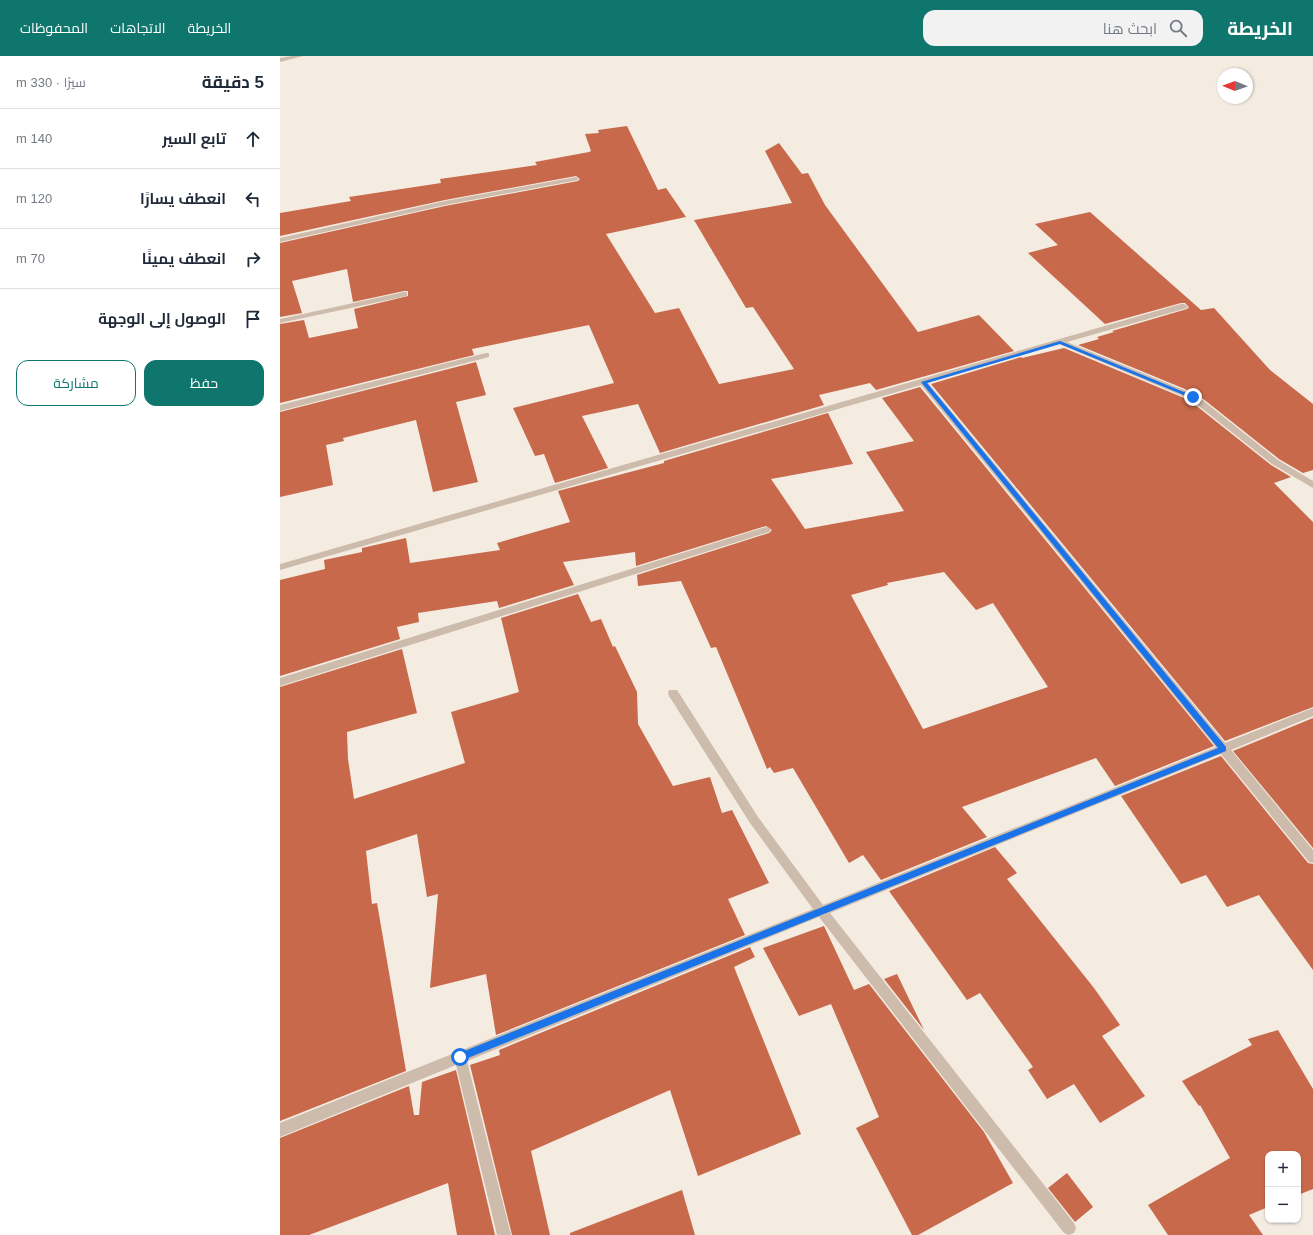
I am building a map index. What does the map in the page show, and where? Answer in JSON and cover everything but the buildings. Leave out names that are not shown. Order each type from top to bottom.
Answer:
[{"type":"street","points":[[280,60],[300,56]]},
{"type":"street","points":[[280,240],[445,203],[576,179]]},
{"type":"street","points":[[280,320],[404,294]]},
{"type":"street","points":[[280,567],[1184,306]]},
{"type":"street","points":[[1060,342],[1193,397],[1275,462],[1313,485]]},
{"type":"street","points":[[280,408],[486,355]]},
{"type":"street","points":[[923,382],[1313,858]]},
{"type":"street","points":[[280,682],[766,530]]},
{"type":"street","points":[[673,693],[754,820],[821,911],[1069,1228]]},
{"type":"street","points":[[280,1130],[1313,712]]},
{"type":"street","points":[[460,1057],[504,1235]]},
{"type":"route","points":[[460,1057],[1223,749],[923,382],[1060,342],[1193,397]]}]
